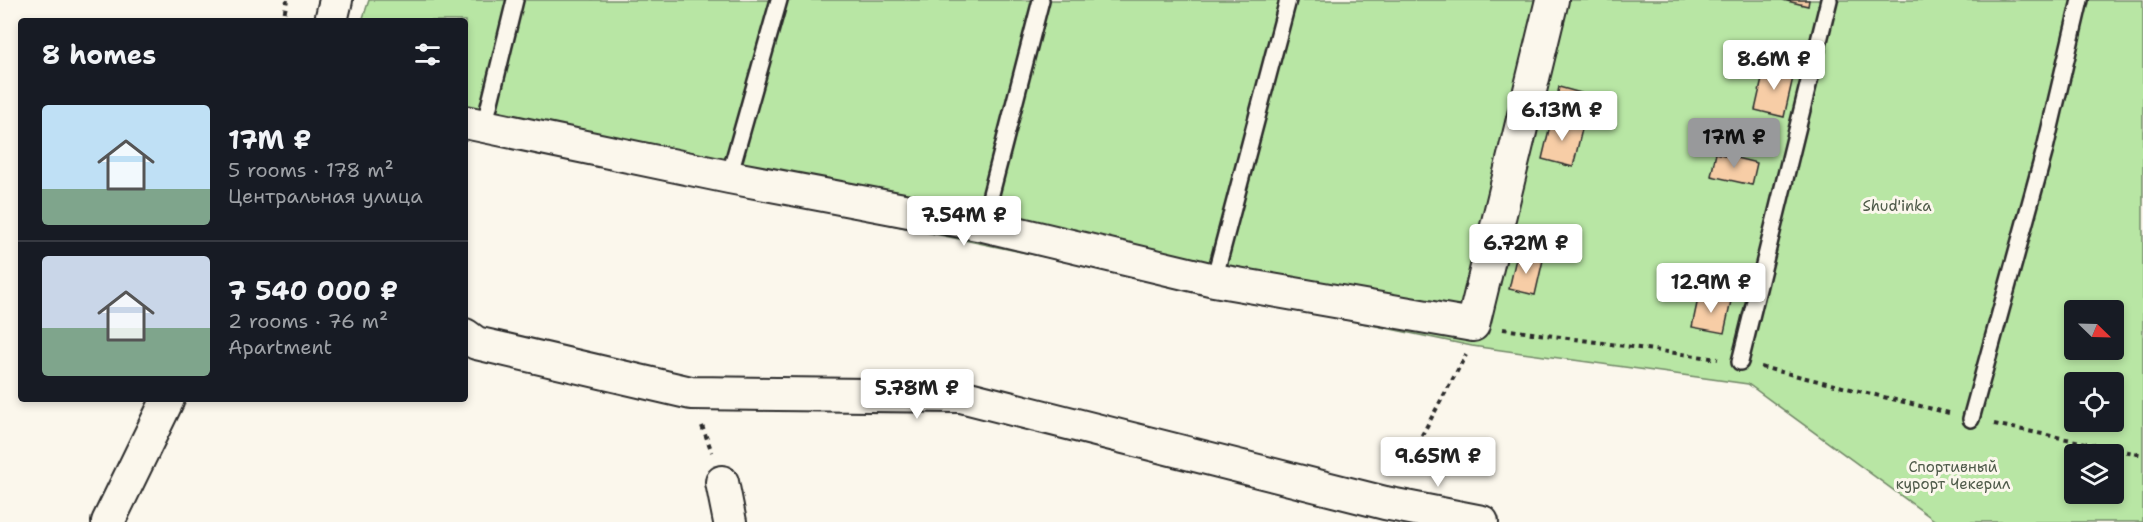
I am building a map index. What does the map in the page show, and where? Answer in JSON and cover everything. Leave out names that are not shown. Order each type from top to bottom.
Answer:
[{"type":"street","points":[[332,18],[336,0]]},
{"type":"street","points":[[474,124],[729,177],[983,225],[1214,280],[1473,325],[1552,0]]},
{"type":"street","points":[[468,337],[476,343],[691,393],[961,396],[1385,502],[1482,522]]},
{"type":"street","points":[[108,522],[167,402]]},
{"type":"street","points":[[722,482],[730,522]]},
{"type":"lane","points":[[474,124],[515,0]]},
{"type":"lane","points":[[729,177],[779,0]]},
{"type":"lane","points":[[983,225],[1041,0]]},
{"type":"lane","points":[[1214,280],[1288,0]]},
{"type":"lane","points":[[1740,362],[1829,0]]},
{"type":"lane","points":[[1971,419],[2044,153],[2080,0]]},
{"type":"path","points":[[284,18],[287,0]]},
{"type":"path","points":[[1385,502],[1472,346],[1473,325],[1740,362],[1971,419],[2143,455]]},
{"type":"path","points":[[691,393],[722,482]]},
{"type":"green space","name":"Shud'inka","points":[[369,0],[2143,0],[2143,522],[1937,522],[1748,384],[1472,346],[468,137],[468,18],[363,18]]},
{"type":"building","points":[[1783,0],[1809,0],[1808,6]]},
{"type":"building","points":[[1765,66],[1794,73],[1784,117],[1755,110]]},
{"type":"building","points":[[1559,87],[1581,93],[1576,111],[1555,106]]},
{"type":"building","points":[[1552,117],[1583,125],[1573,167],[1542,159]]},
{"type":"building","points":[[1716,153],[1757,163],[1752,185],[1711,176]]},
{"type":"building","points":[[1517,254],[1543,260],[1535,295],[1509,289]]},
{"type":"building","points":[[1699,294],[1731,301],[1724,333],[1692,327]]},
{"type":"park label","name":"Спортивный курорт Чекерил","points":[[1953,476]]}]
